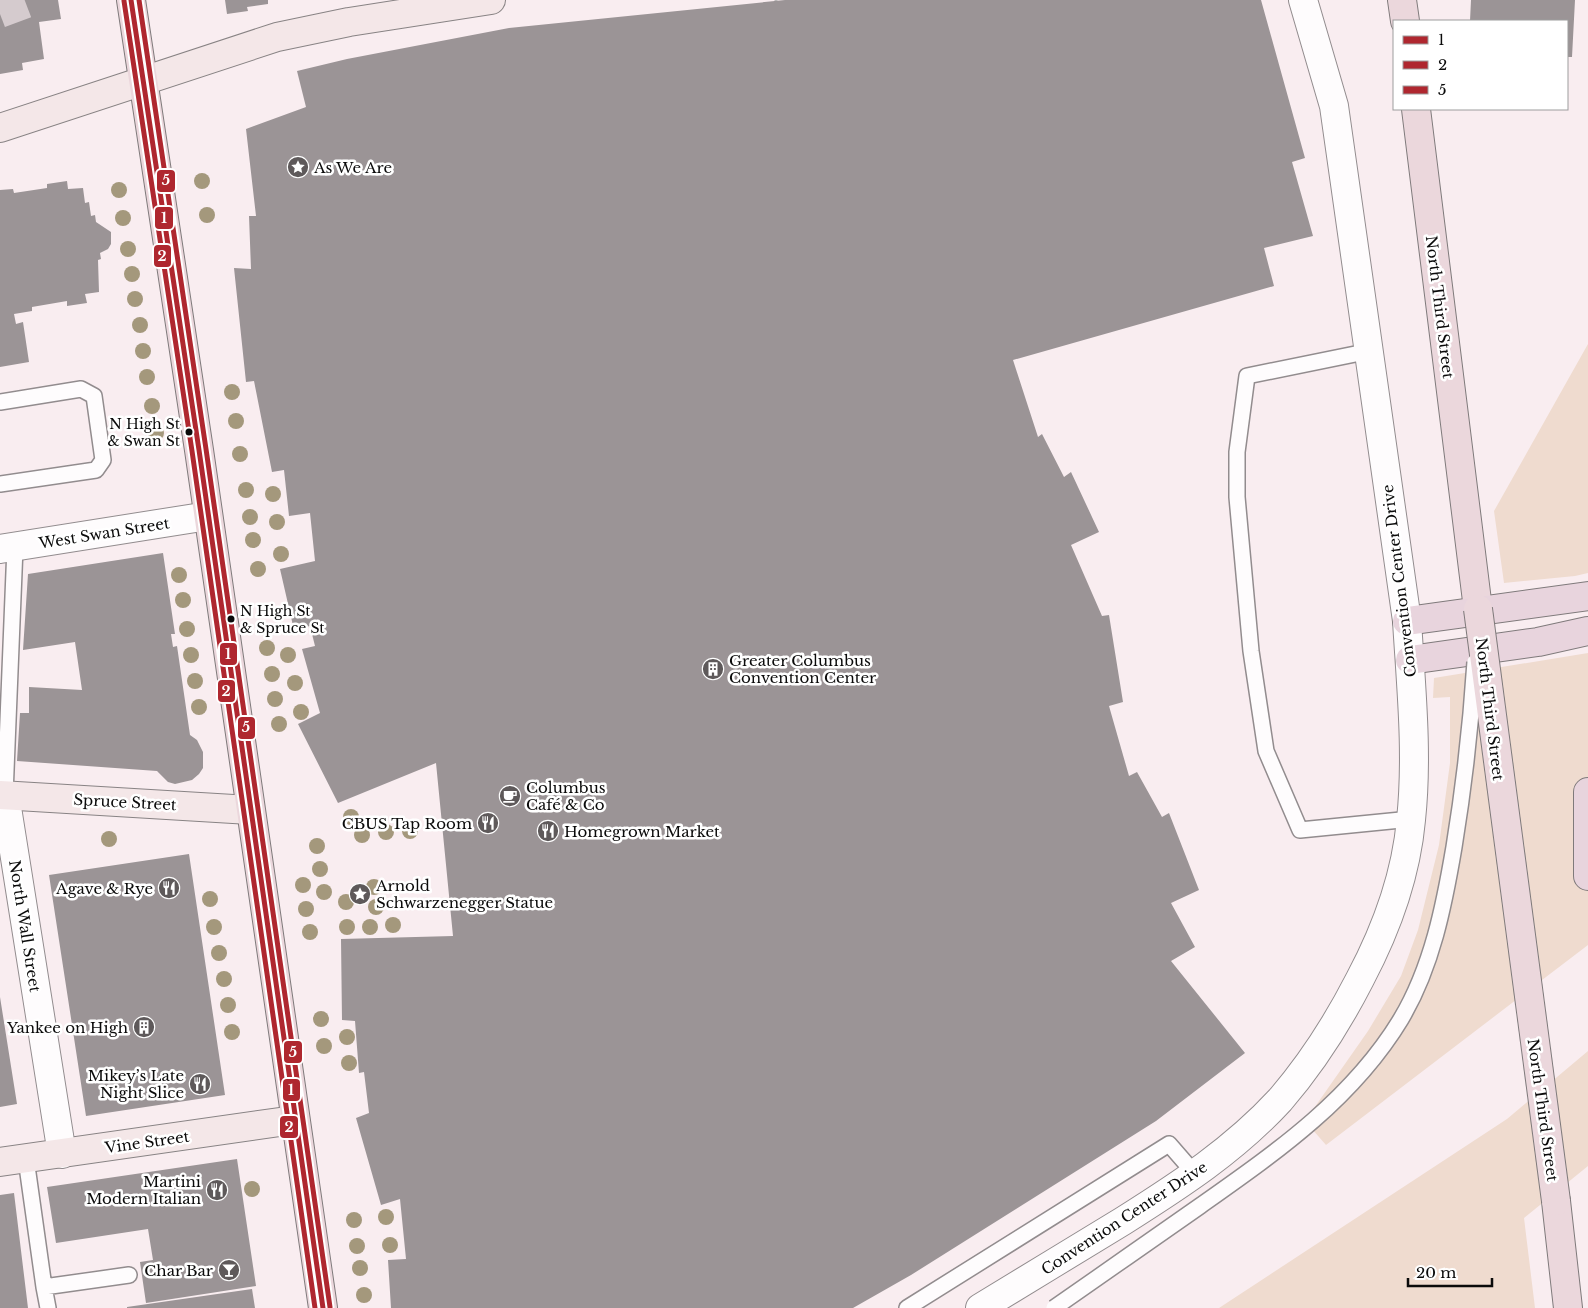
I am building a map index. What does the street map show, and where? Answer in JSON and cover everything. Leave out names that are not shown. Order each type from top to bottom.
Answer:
[{"type":"highway","points":[[1407,621],[1588,596]]},
{"type":"highway","points":[[1410,660],[1538,642],[1588,631]]},
{"type":"highway","points":[[1588,792],[1588,876]]},
{"type":"main road","points":[[131,0],[208,516],[322,1308]]},
{"type":"main road","points":[[1402,0],[1405,20]]},
{"type":"main road","name":"North Third Street","points":[[1416,110],[1478,608],[1556,1201],[1568,1308]]},
{"type":"street","points":[[0,128],[277,38],[349,22],[491,0]]},
{"type":"street","name":"Convention Center Drive","points":[[980,1308],[1196,1175],[1243,1136],[1279,1100],[1312,1060],[1343,1012],[1374,952],[1400,878],[1411,819],[1413,707],[1407,621],[1334,106],[1302,0]]},
{"type":"street","name":"West Swan Street","points":[[8,548],[208,516]]},
{"type":"street","name":"Spruce Street","points":[[2,795],[250,810]]},
{"type":"street","name":"North Wall Street","points":[[2,795],[62,1154]]},
{"type":"street","name":"Vine Street","points":[[13,1160],[294,1120]]},
{"type":"lane","points":[[1370,351],[1247,376],[1237,452],[1237,497],[1249,632],[1266,751],[1300,830],[1411,819]]},
{"type":"lane","points":[[0,402],[81,389],[94,396],[103,460],[96,470],[0,484]]},
{"type":"lane","name":"North Wall Street","points":[[2,795],[8,548]]},
{"type":"lane","points":[[1054,1308],[1262,1163],[1331,1106],[1372,1063],[1401,1018],[1427,964],[1445,899],[1462,798],[1473,697],[1478,608]]},
{"type":"lane","points":[[907,1308],[1169,1144],[1196,1175]]},
{"type":"lane","points":[[13,1160],[48,1308]]},
{"type":"lane","points":[[44,1287],[130,1275]]},
{"type":"shaded area","points":[[1588,344],[1588,573],[1504,583],[1494,511]]},
{"type":"shaded area","points":[[1588,653],[1588,945],[1326,1145],[1305,1121],[1368,1031],[1401,976],[1418,930],[1439,845],[1450,763],[1450,697],[1433,698],[1434,678]]},
{"type":"shaded area","points":[[1588,1051],[1588,1166],[1524,1218],[1535,1308],[1219,1308],[1507,1119]]},
{"type":"building","points":[[0,0],[58,0],[61,19],[39,22],[44,59],[22,63],[23,70],[0,74]]},
{"type":"building","points":[[225,0],[268,0],[268,4],[247,7],[248,11],[227,14]]},
{"type":"building","name":"Greater Columbus Convention Center","points":[[785,0],[1261,0],[1305,158],[1292,162],[1313,236],[1264,248],[1274,286],[1013,360],[1038,437],[1042,434],[1064,477],[1071,472],[1099,532],[1071,545],[1102,616],[1109,615],[1123,702],[1109,706],[1129,776],[1137,772],[1162,817],[1169,813],[1199,890],[1171,903],[1195,947],[1171,961],[1245,1053],[1156,1121],[911,1275],[853,1308],[391,1308],[388,1260],[406,1259],[400,1199],[381,1205],[356,1118],[369,1113],[364,1072],[359,1073],[355,1021],[342,1020],[341,939],[453,936],[436,763],[338,803],[298,724],[320,713],[302,649],[315,646],[310,626],[294,630],[280,569],[315,561],[310,513],[289,516],[284,470],[272,472],[254,381],[246,382],[234,268],[251,269],[249,216],[256,216],[246,129],[306,107],[297,71],[347,59],[509,28]]},
{"type":"building","points":[[1471,0],[1575,0],[1572,57],[1568,57],[1568,20],[1470,20]]},
{"type":"building","points":[[67,181],[68,189],[83,188],[85,203],[89,202],[91,216],[95,215],[96,222],[111,232],[111,244],[108,249],[100,253],[101,259],[98,260],[99,292],[85,294],[87,303],[67,306],[67,301],[32,307],[32,311],[14,314],[16,324],[23,322],[29,362],[0,367],[0,190],[13,189],[14,193],[47,188],[47,184]]},
{"type":"building","points":[[163,553],[175,634],[171,634],[173,647],[177,646],[190,735],[197,740],[203,752],[203,768],[199,774],[192,780],[175,784],[168,782],[157,771],[17,761],[20,713],[29,713],[29,687],[82,690],[75,642],[23,650],[28,574]]},
{"type":"building","points":[[189,854],[225,1095],[86,1116],[49,875]]},
{"type":"building","points":[[0,997],[17,1104],[0,1107]]},
{"type":"building","points":[[237,1159],[256,1286],[146,1303],[140,1262],[153,1260],[148,1229],[56,1243],[47,1187]]},
{"type":"building","points":[[14,1193],[28,1308],[0,1308],[0,1195]]},
{"type":"building","points":[[252,1289],[255,1308],[127,1308],[127,1307]]},
{"type":"tunnel","points":[[0,14],[37,0]]},
{"type":"transit line","name":"1","points":[[131,0],[199,450],[323,1308]]},
{"type":"transit line","name":"5","points":[[139,0],[330,1307]]},
{"type":"transit line","name":"2","points":[[124,1],[192,451],[315,1308]]},
{"type":"place","name":"As We Are","points":[[298,167]]},
{"type":"place","name":"N High St & Swan St","points":[[189,432]]},
{"type":"place","name":"N High St & Spruce St","points":[[231,619]]},
{"type":"place","name":"Greater Columbus Convention Center","points":[[713,669]]},
{"type":"place","name":"Columbus Café & Co","points":[[510,796]]},
{"type":"place","name":"CBUS Tap Room","points":[[488,823]]},
{"type":"place","name":"Homegrown Market","points":[[548,831]]},
{"type":"place","name":"Agave & Rye","points":[[169,888]]},
{"type":"place","name":"Arnold Schwarzenegger Statue","points":[[360,894]]},
{"type":"place","name":"Yankee on High","points":[[144,1027]]},
{"type":"place","name":"Mikey’s Late Night Slice","points":[[200,1084]]},
{"type":"place","name":"Martini Modern Italian","points":[[217,1190]]},
{"type":"place","name":"Char Bar","points":[[229,1270]]}]
